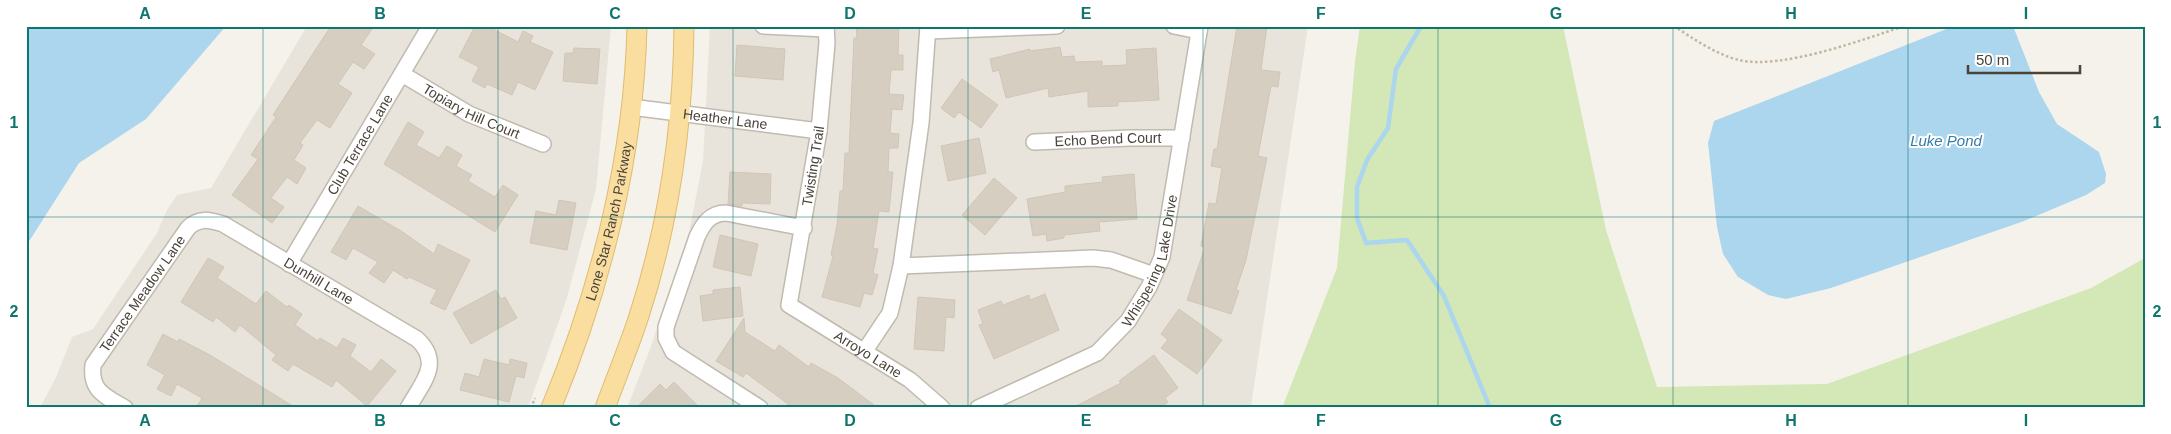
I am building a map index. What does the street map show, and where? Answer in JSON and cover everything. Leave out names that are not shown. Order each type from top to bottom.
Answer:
[{"type":"main road","name":"Lone Star Ranch Parkway","points":[[551,408],[573,352],[604,256],[614,211],[630,107],[637,26]]},
{"type":"main road","points":[[605,408],[650,281],[669,195],[681,114],[684,26]]},
{"type":"street","name":"Club Terrace Lane","points":[[289,264],[430,26]]},
{"type":"street","points":[[763,26],[826,28]]},
{"type":"street","points":[[864,352],[890,313],[901,266],[921,123],[928,29],[1057,26]]},
{"type":"street","points":[[1174,26],[1200,29]]},
{"type":"street","name":"Twisting Trail","points":[[789,305],[804,228],[819,131],[826,28]]},
{"type":"street","name":"Whispering Lake Drive","points":[[978,408],[1097,353],[1128,321],[1149,287],[1162,257],[1200,29]]},
{"type":"street","name":"Topiary Hill Court","points":[[402,74],[469,114],[543,144]]},
{"type":"street","name":"Heather Lane","points":[[630,107],[819,131]]},
{"type":"street","name":"Echo Bend Court","points":[[1034,142],[1182,138]]},
{"type":"street","points":[[760,408],[673,352],[666,338],[666,327],[697,237],[709,218],[720,213],[726,213],[804,228]]},
{"type":"street","name":"Dunhill Lane","points":[[201,220],[223,224],[417,339],[425,346],[429,355],[428,373],[408,408]]},
{"type":"street","name":"Terrace Meadow Lane","points":[[125,408],[103,395],[93,382],[93,365],[188,228],[194,222],[201,220]]},
{"type":"street","points":[[901,266],[1093,258],[1111,260],[1154,275]]},
{"type":"street","name":"Arroyo Lane","points":[[789,305],[910,380],[942,408]]},
{"type":"path","points":[[1674,26],[1698,42],[1739,60],[1782,61],[1904,26]]},
{"type":"path","points":[[531,408],[538,391]]},
{"type":"shaded area","points":[[307,26],[611,26],[596,189],[566,301],[528,408],[40,408],[57,375],[72,337],[93,329],[157,233],[167,210],[177,195],[211,188]]},
{"type":"shaded area","points":[[710,26],[1308,26],[1251,406],[627,408],[650,349],[689,232],[703,161]]},
{"type":"green space","points":[[1360,26],[1563,26],[1606,230],[1657,387],[1827,384],[2091,288],[2145,258],[2145,408],[1282,408],[1337,268],[1355,61]]},
{"type":"water","points":[[26,26],[226,26],[146,119],[79,163],[26,246]]},
{"type":"water","name":"Luke Pond","points":[[1954,26],[2013,26],[2039,92],[2057,124],[2099,152],[2106,174],[2105,183],[2086,195],[2024,221],[1831,288],[1786,299],[1768,295],[1738,277],[1723,254],[1717,227],[1708,143],[1714,121]]},
{"type":"building","points":[[331,26],[374,26],[361,45],[375,54],[364,69],[353,62],[338,84],[352,93],[330,128],[317,120],[300,143],[303,145],[294,160],[306,168],[297,184],[287,177],[271,198],[284,207],[272,223],[232,195],[258,159],[251,155],[276,117],[273,115]]},
{"type":"building","points":[[475,26],[487,26],[518,42],[523,31],[533,36],[530,42],[553,52],[535,90],[518,82],[512,95],[487,84],[485,88],[472,81],[479,67],[459,57]]},
{"type":"building","points":[[856,26],[899,26],[898,55],[903,55],[903,70],[891,70],[889,94],[904,95],[902,110],[892,109],[890,133],[899,134],[898,148],[889,148],[888,172],[893,172],[889,212],[879,211],[873,248],[878,249],[873,273],[878,275],[872,295],[864,293],[860,307],[822,297],[833,256],[831,255],[837,225],[840,191],[843,191],[845,153],[849,153],[854,38],[857,38]]},
{"type":"building","points":[[1237,26],[1267,26],[1261,70],[1280,72],[1278,87],[1271,86],[1258,156],[1267,158],[1246,260],[1236,290],[1239,291],[1231,314],[1187,300],[1205,247],[1201,246],[1209,203],[1216,204],[1222,168],[1211,166],[1214,149],[1217,149]]},
{"type":"building","points":[[737,45],[785,49],[783,80],[735,76]]},
{"type":"building","points":[[1060,47],[1062,57],[1074,56],[1075,62],[1102,61],[1102,66],[1127,65],[1126,50],[1156,48],[1159,100],[1118,102],[1118,106],[1088,107],[1088,91],[1049,97],[1048,88],[1006,98],[999,70],[993,72],[990,59],[1030,49],[1030,51]]},
{"type":"building","points":[[574,48],[600,49],[597,84],[563,81],[565,53],[573,53]]},
{"type":"building","points":[[962,79],[998,105],[981,128],[959,112],[954,118],[941,108]]},
{"type":"building","points":[[408,122],[424,132],[416,145],[439,158],[447,146],[462,155],[456,166],[472,175],[468,181],[495,197],[503,185],[518,195],[495,232],[384,164]]},
{"type":"building","points":[[979,138],[986,173],[948,181],[941,146]]},
{"type":"building","points":[[730,172],[771,174],[770,204],[742,203],[742,206],[728,204]]},
{"type":"building","points":[[1134,174],[1137,219],[1099,222],[1100,231],[1064,235],[1064,238],[1047,241],[1046,234],[1033,236],[1027,199],[1065,192],[1065,186],[1103,182],[1102,177]]},
{"type":"building","points":[[994,178],[1017,198],[985,235],[962,215]]},
{"type":"building","points":[[559,200],[576,203],[567,250],[530,243],[536,211],[556,215]]},
{"type":"building","points":[[358,206],[401,231],[434,254],[438,244],[470,260],[445,310],[430,303],[437,290],[409,277],[407,279],[393,270],[384,283],[369,273],[378,262],[353,248],[346,260],[331,252]]},
{"type":"building","points":[[720,235],[758,244],[751,276],[713,267]]},
{"type":"building","points":[[208,258],[224,267],[217,278],[256,304],[266,291],[287,307],[289,305],[302,314],[295,325],[318,341],[320,338],[337,348],[343,338],[356,345],[350,356],[371,372],[381,359],[396,371],[367,406],[336,380],[332,387],[293,364],[288,371],[272,360],[276,355],[240,325],[235,332],[216,317],[213,322],[181,302]]},
{"type":"building","points":[[740,287],[743,316],[703,321],[700,296],[713,294],[713,290]]},
{"type":"building","points":[[496,290],[501,299],[505,297],[517,318],[471,344],[453,313]]},
{"type":"building","points":[[1045,294],[1059,330],[994,359],[979,325],[983,324],[978,310],[1001,301],[1003,305],[1029,295],[1030,300]]},
{"type":"building","points":[[918,297],[955,300],[954,318],[946,317],[944,351],[914,349]]},
{"type":"building","points":[[1179,309],[1222,340],[1197,374],[1161,348],[1168,340],[1161,334]]},
{"type":"building","points":[[744,318],[745,332],[775,351],[779,345],[809,367],[811,363],[838,378],[878,408],[785,408],[788,404],[746,373],[743,377],[716,361]]},
{"type":"building","points":[[163,334],[178,342],[179,339],[210,355],[296,408],[196,408],[202,398],[177,384],[171,396],[157,389],[165,375],[147,365]]},
{"type":"building","points":[[1154,355],[1178,388],[1165,398],[1168,402],[1160,408],[1072,408],[1121,383],[1119,381]]},
{"type":"building","points":[[484,359],[509,365],[510,359],[527,363],[524,378],[516,376],[509,402],[460,390],[465,373],[479,377]]},
{"type":"building","points":[[674,382],[700,408],[636,408],[660,384],[666,390]]},
{"type":"waterway","points":[[1421,26],[1396,69],[1388,128],[1367,160],[1357,187],[1357,218],[1366,243],[1407,240],[1444,296],[1490,408]]}]
